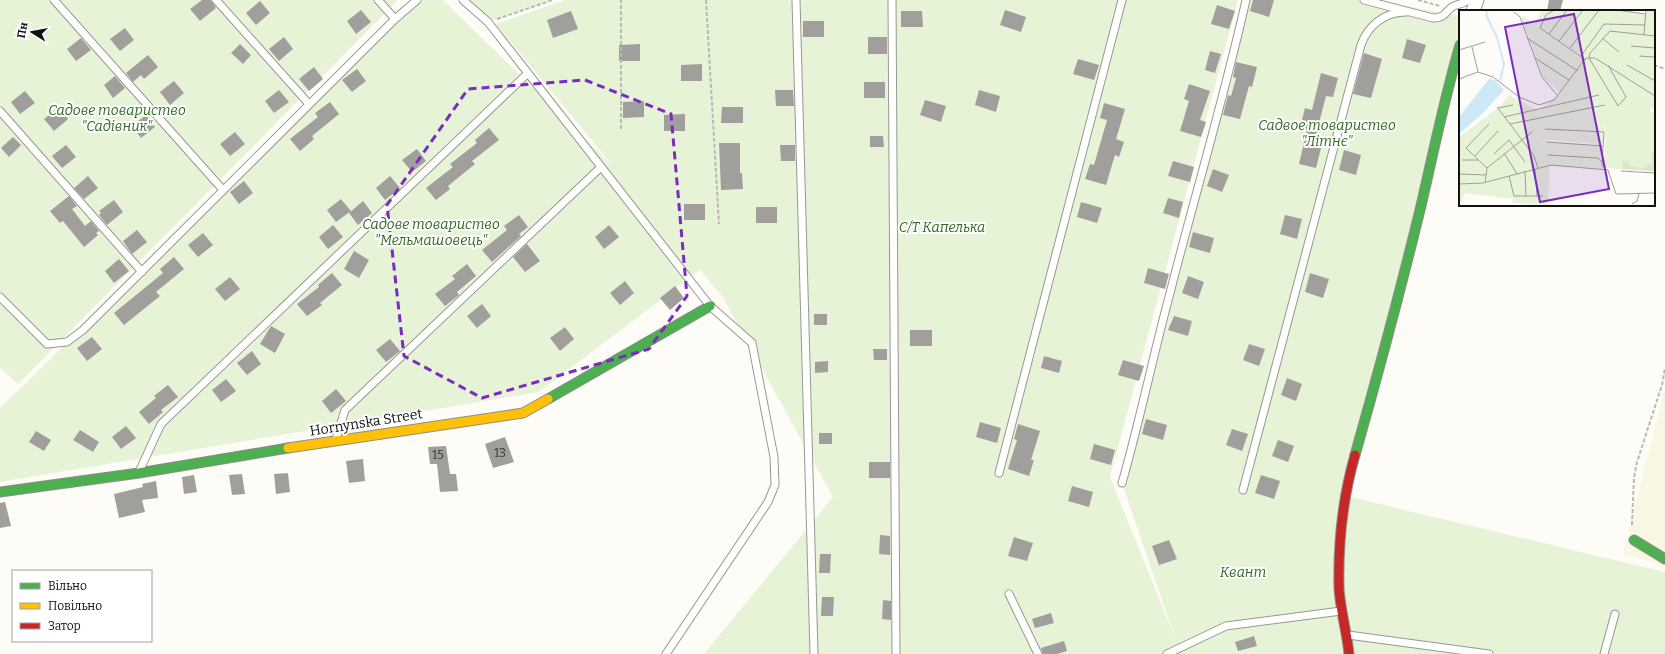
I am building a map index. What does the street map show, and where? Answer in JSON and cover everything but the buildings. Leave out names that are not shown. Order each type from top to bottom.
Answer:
[{"type":"street","points":[[1473,10],[1477,0]]},
{"type":"street","points":[[1349,654],[1344,611],[1339,589],[1340,551],[1347,483],[1420,210],[1450,75],[1459,48]]},
{"type":"street","name":"Hornynska Street","points":[[0,492],[139,473],[336,440],[523,413],[710,306]]},
{"type":"street","points":[[1634,540],[1665,559]]},
{"type":"lane","points":[[54,0],[223,190]]},
{"type":"lane","points":[[216,0],[310,104]]},
{"type":"lane","points":[[378,0],[395,19]]},
{"type":"lane","points":[[0,297],[47,344],[67,342],[83,330],[395,19],[417,0]]},
{"type":"lane","points":[[463,0],[488,22],[710,306],[752,343],[774,457],[775,485],[768,502],[666,654]]},
{"type":"lane","points":[[796,0],[814,654]]},
{"type":"lane","points":[[892,0],[896,654]]},
{"type":"lane","points":[[999,473],[1122,0]]},
{"type":"lane","points":[[1122,483],[1170,293],[1237,42],[1246,0]]},
{"type":"lane","points":[[1364,0],[1428,18],[1436,18],[1446,14],[1453,6],[1463,4],[1469,0]]},
{"type":"lane","points":[[1243,490],[1361,45],[1368,31],[1380,20],[1390,14],[1406,12]]},
{"type":"lane","points":[[139,473],[161,424],[528,73]]},
{"type":"lane","points":[[0,111],[142,272]]},
{"type":"lane","points":[[336,440],[345,410],[601,167]]},
{"type":"lane","points":[[1009,594],[1038,654]]},
{"type":"lane","points":[[1167,654],[1226,626],[1344,611]]},
{"type":"lane","points":[[1604,654],[1615,614]]},
{"type":"lane","points":[[1347,635],[1489,654]]},
{"type":"path","points":[[488,22],[553,0]]},
{"type":"path","points":[[621,0],[621,129]]},
{"type":"path","points":[[706,0],[719,224]]},
{"type":"path","points":[[1418,0],[1448,7],[1453,6]]},
{"type":"path","points":[[1655,65],[1665,69]]},
{"type":"path","points":[[1634,540],[1631,521],[1637,462],[1662,385],[1665,368]]},
{"type":"highlighted area","points":[[585,80],[671,114],[687,296],[649,349],[482,398],[404,356],[387,205],[468,89]]},
{"type":"shaded area","points":[[1665,388],[1665,566],[1623,554]]},
{"type":"green space","name":"Садове товариство \"Садівник\"","points":[[0,0],[398,0],[18,384],[0,368]]},
{"type":"green space","points":[[419,0],[443,0],[612,165],[496,24],[565,0],[1238,0],[1110,477],[1175,638],[1122,483],[1247,0],[1373,0],[1459,16],[1459,64],[1346,496],[1665,572],[1665,654],[704,654],[833,497],[722,296],[700,270],[539,392],[0,482],[0,408]]},
{"type":"green space","points":[[467,0],[552,0],[488,22]]},
{"type":"traffic: fast","points":[[1355,455],[1405,271],[1459,48]]},
{"type":"traffic: fast","points":[[548,399],[710,306]]},
{"type":"traffic: fast","points":[[0,492],[139,473],[288,448]]},
{"type":"traffic: fast","points":[[1634,540],[1665,559]]},
{"type":"traffic: slow","points":[[288,448],[523,413],[548,399]]},
{"type":"traffic: jam","points":[[1349,654],[1339,588],[1339,555],[1344,504],[1355,455]]},
{"type":"park label","name":"Садвое товариство \"Літнє\"","points":[[1327,134]]},
{"type":"park label","name":"С/Т Капелька","points":[[942,227]]},
{"type":"park label","name":"Садове товариство \"Мельмашовець\"","points":[[431,232]]},
{"type":"park label","name":"Квант","points":[[1243,572]]}]
